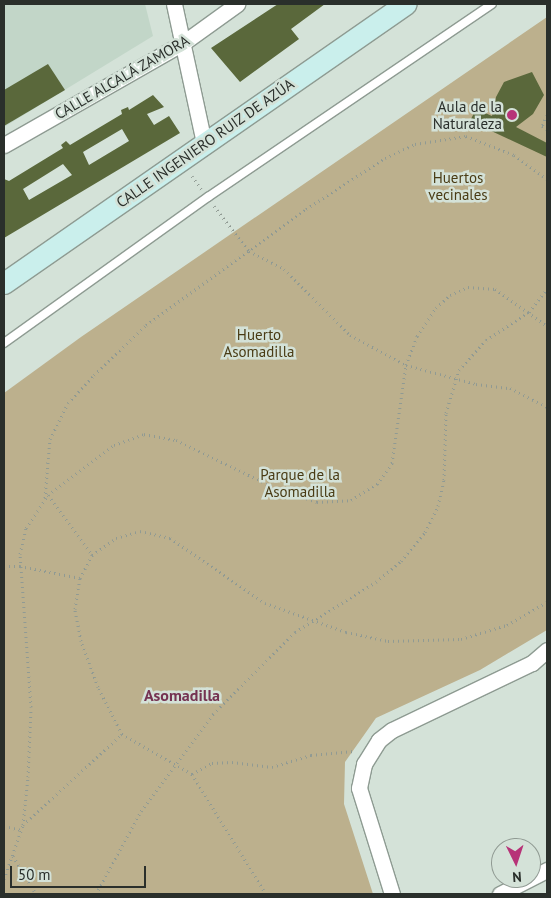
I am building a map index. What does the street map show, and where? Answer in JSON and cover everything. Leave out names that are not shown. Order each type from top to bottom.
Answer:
[{"type":"street","points":[[174,4],[204,144]]},
{"type":"street","name":"CALLE ALCALÁ ZAMORA","points":[[4,145],[183,43],[237,4]]},
{"type":"street","name":"CALLE INGENIERO RUIZ DE AZÚA","points":[[4,283],[406,4]]},
{"type":"street","points":[[392,894],[359,788],[364,764],[379,740],[392,730],[532,663],[547,650]]},
{"type":"street","points":[[500,894],[547,870]]},
{"type":"lane","points":[[4,343],[208,197],[492,4]]},
{"type":"path","points":[[547,116],[542,126],[547,128]]},
{"type":"path","points":[[45,499],[50,439],[68,403],[146,324],[385,158],[414,144],[466,136],[514,155],[547,179]]},
{"type":"path","points":[[249,251],[284,269],[350,335],[406,365],[456,377],[476,384],[510,388],[547,407]]},
{"type":"path","points":[[4,880],[23,825],[31,707],[20,566],[26,528],[48,495],[114,445],[144,434],[176,440],[278,489],[317,502],[351,500],[364,495],[377,484],[392,463],[406,365],[417,336],[436,308],[450,294],[468,287],[495,289],[547,326]]},
{"type":"path","points":[[96,894],[142,811],[213,714],[295,632],[376,582],[401,561],[425,532],[438,506],[444,480],[446,412],[456,377],[486,340],[529,312],[547,289]]},
{"type":"path","points":[[48,495],[92,555]]},
{"type":"path","points":[[266,894],[192,774],[122,734],[98,687],[81,640],[75,609],[80,578],[92,555],[116,538],[140,531],[170,538],[265,603],[346,632],[388,641],[461,639],[507,625],[547,602]]},
{"type":"path","points":[[4,566],[20,566],[80,578]]},
{"type":"path","points":[[23,825],[122,734]]},
{"type":"path","points":[[192,774],[212,763],[232,762],[272,767],[311,754],[372,753]]},
{"type":"path","points":[[4,826],[21,830]]},
{"type":"path","points":[[13,855],[36,894]]},
{"type":"shaded area","points":[[4,4],[145,4],[153,36],[4,127]]},
{"type":"green space","name":"Parque de la Asomadilla","points":[[547,17],[547,630],[480,670],[376,718],[345,762],[344,804],[373,894],[4,894],[4,393],[81,337]]},
{"type":"building","points":[[278,4],[325,4],[291,29],[299,39],[240,82],[211,48]]},
{"type":"building","points":[[48,64],[65,90],[4,126],[4,90]]},
{"type":"building","name":"Aula de la Naturaleza","points":[[532,72],[544,95],[533,114],[516,127],[547,143],[547,157],[470,121],[476,109],[492,116],[496,97],[504,82]]},
{"type":"building","points":[[153,95],[164,107],[147,114],[154,125],[169,116],[180,133],[4,238],[4,179],[9,181],[63,148],[61,145],[66,141],[70,145],[122,114],[121,110],[128,107],[129,110]],"holes":[[[122,129],[129,141],[89,165],[83,152]],[[63,164],[72,175],[29,200],[23,189]]]},
{"type":"place","name":"Aula de la Naturaleza","points":[[512,115]]},
{"type":"district","name":"Asomadilla","points":[[182,695]]},
{"type":"park label","name":"Huertos vecinales","points":[[458,186]]},
{"type":"park label","name":"Huerto Asomadilla","points":[[259,342]]}]
